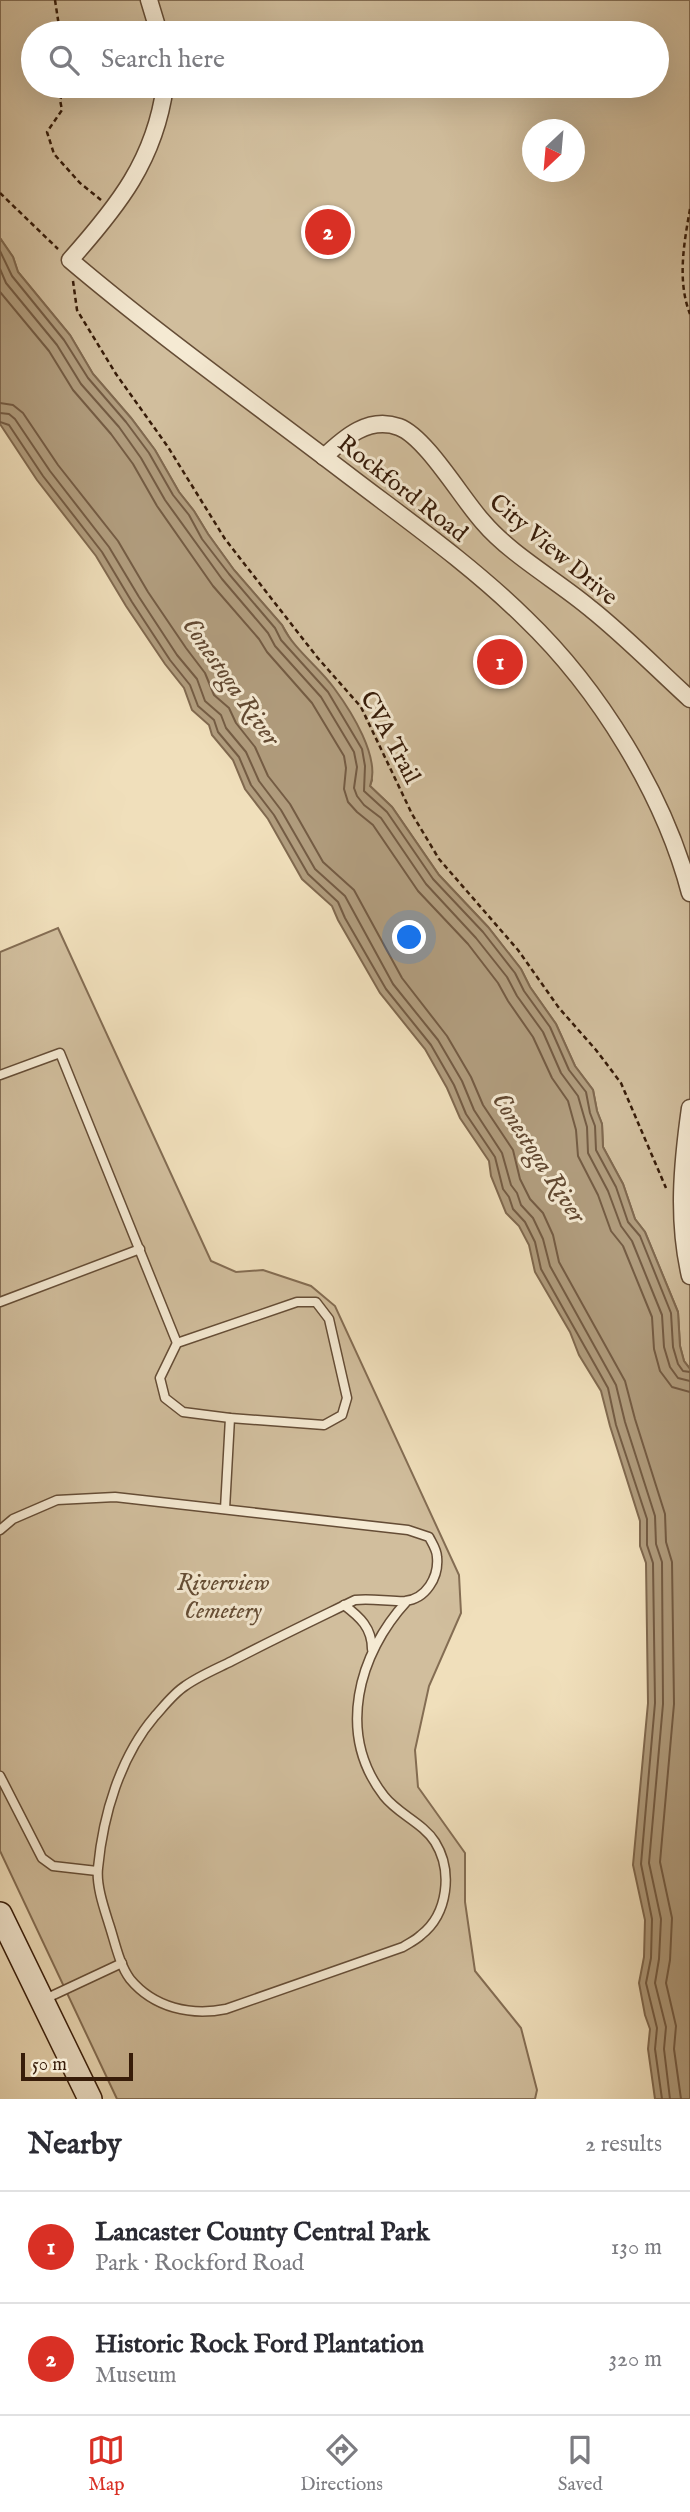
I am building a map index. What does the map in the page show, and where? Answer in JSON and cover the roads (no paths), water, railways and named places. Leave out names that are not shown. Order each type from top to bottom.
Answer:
[{"type":"main road","points":[[0,1914],[90,2099]]},
{"type":"street","points":[[149,0],[155,21]]},
{"type":"street","name":"Rockford Road","points":[[163,98],[156,131],[134,180],[70,260],[177,346],[488,583],[552,645],[606,715],[626,748],[674,845],[690,893]]},
{"type":"street","name":"City View Drive","points":[[324,457],[346,436],[377,424],[390,424],[411,433],[435,458],[458,493],[485,525],[592,609],[690,699]]},
{"type":"street","points":[[690,1108],[682,1162],[681,1218],[690,1276]]},
{"type":"lane","points":[[0,1075],[60,1053],[177,1343]]},
{"type":"lane","points":[[0,1302],[140,1249]]},
{"type":"lane","points":[[297,1302],[316,1302],[329,1320],[347,1398],[342,1415],[324,1425],[183,1412],[165,1398],[160,1378],[177,1343],[297,1302]]},
{"type":"lane","points":[[226,1509],[230,1418]]},
{"type":"lane","points":[[0,1530],[13,1519],[57,1500],[115,1497],[408,1530],[429,1537],[437,1555],[436,1575],[427,1590],[407,1601],[390,1619],[372,1652],[360,1683],[357,1701],[358,1734],[368,1767],[385,1797],[424,1829],[440,1852],[446,1878],[445,1892],[432,1924],[422,1935],[403,1947],[226,2009],[206,2013],[190,2012],[169,2006],[149,1995],[130,1978],[122,1963],[106,1913],[97,1871],[110,1801],[130,1753],[153,1718],[183,1687],[355,1600],[374,1598],[407,1601]]},
{"type":"lane","points":[[344,1605],[366,1626],[372,1640],[372,1652]]},
{"type":"lane","points":[[0,1776],[41,1858],[52,1866],[97,1871]]},
{"type":"lane","points":[[42,2001],[122,1963]]},
{"type":"water","name":"Conestoga River","points":[[0,238],[13,257],[18,272],[70,335],[93,374],[155,450],[179,492],[234,570],[341,698],[368,749],[372,775],[370,786],[392,807],[439,875],[488,927],[521,969],[556,1024],[575,1066],[593,1090],[602,1124],[603,1147],[623,1184],[635,1219],[645,1232],[678,1312],[680,1346],[684,1361],[690,1369],[690,2099],[655,2099],[648,2049],[650,2029],[639,1983],[644,1957],[645,1920],[633,1865],[648,1703],[646,1563],[640,1546],[640,1521],[601,1391],[535,1272],[529,1245],[519,1226],[506,1213],[491,1176],[489,1161],[460,1118],[425,1049],[380,993],[332,906],[302,879],[268,819],[245,789],[233,760],[212,735],[209,725],[192,710],[184,688],[126,606],[96,556],[37,480],[0,424]]},
{"type":"place","name":"Historic Rock Ford Plantation","points":[[328,232]]},
{"type":"place","name":"Lancaster County Central Park","points":[[500,662]]},
{"type":"park label","name":"Riverview Cemetery","points":[[223,1596]]}]
